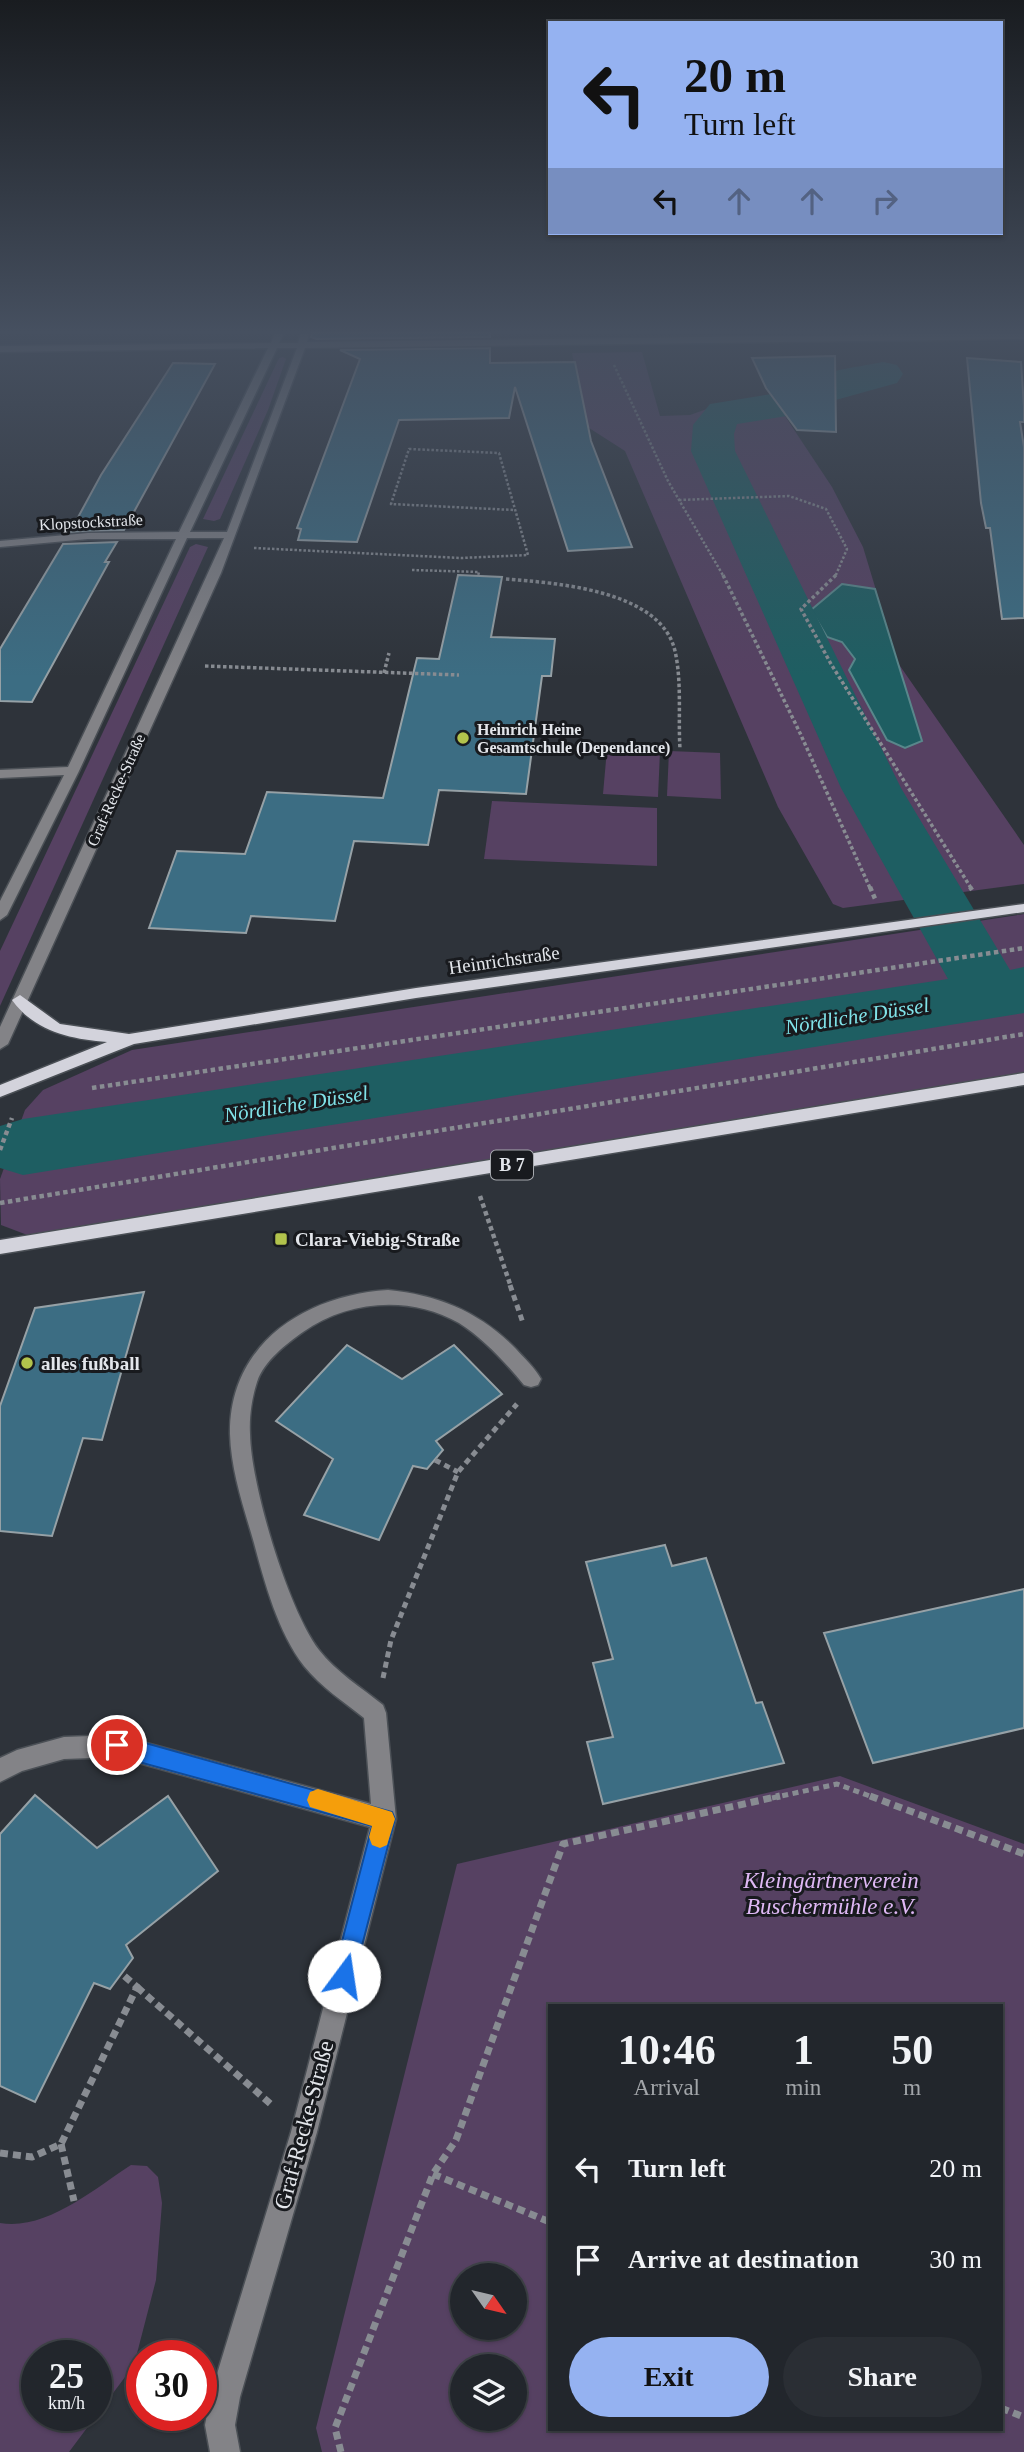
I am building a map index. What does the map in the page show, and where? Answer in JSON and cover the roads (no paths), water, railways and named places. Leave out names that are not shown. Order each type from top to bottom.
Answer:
[{"type":"main road","name":"Heinrichstraße","points":[[0,1091],[131,1039],[416,993],[1024,908]]},
{"type":"main road","points":[[20,1000],[32,1016],[55,1028],[131,1039]]},
{"type":"main road","name":"B 7","points":[[0,1247],[1024,1079]]},
{"type":"street","points":[[0,915],[73,771],[224,447]]},
{"type":"street","name":"Graf-Recke-Straße","points":[[0,1044],[229,540],[264,447]]},
{"type":"street","points":[[183,534],[229,540]]},
{"type":"street","name":"Klopstockstraße","points":[[0,544],[88,536],[183,534]]},
{"type":"street","points":[[0,774],[73,771]]},
{"type":"street","name":"Graf-Recke-Straße","points":[[225,2452],[220,2425],[225,2397],[304,2132],[384,1819],[375,1713],[311,1658],[291,1623],[253,1505],[240,1435],[247,1384],[258,1360],[302,1321],[342,1301],[372,1297],[417,1300],[453,1311],[486,1332],[531,1379]]},
{"type":"street","points":[[0,1771],[17,1761],[64,1748],[117,1745],[384,1819]]},
{"type":"water","points":[[842,584],[875,589],[922,741],[905,748],[887,740],[849,670],[855,659],[842,642],[827,637],[811,610]]},
{"type":"waterway","name":"Nördliche Düssel","points":[[713,447],[871,788],[991,995]]},
{"type":"waterway","name":"Nördliche Düssel","points":[[23,1147],[1024,990]]},
{"type":"place","name":"Heinrich Heine Gesamtschule (Dependance)","points":[[463,738]]},
{"type":"place","name":"Clara-Viebig-Straße","points":[[281,1239]]},
{"type":"place","name":"alles fußball","points":[[27,1363]]},
{"type":"park label","name":"Kleingärtnerverein Buschermühle e.V.","points":[[831,1893]]}]
